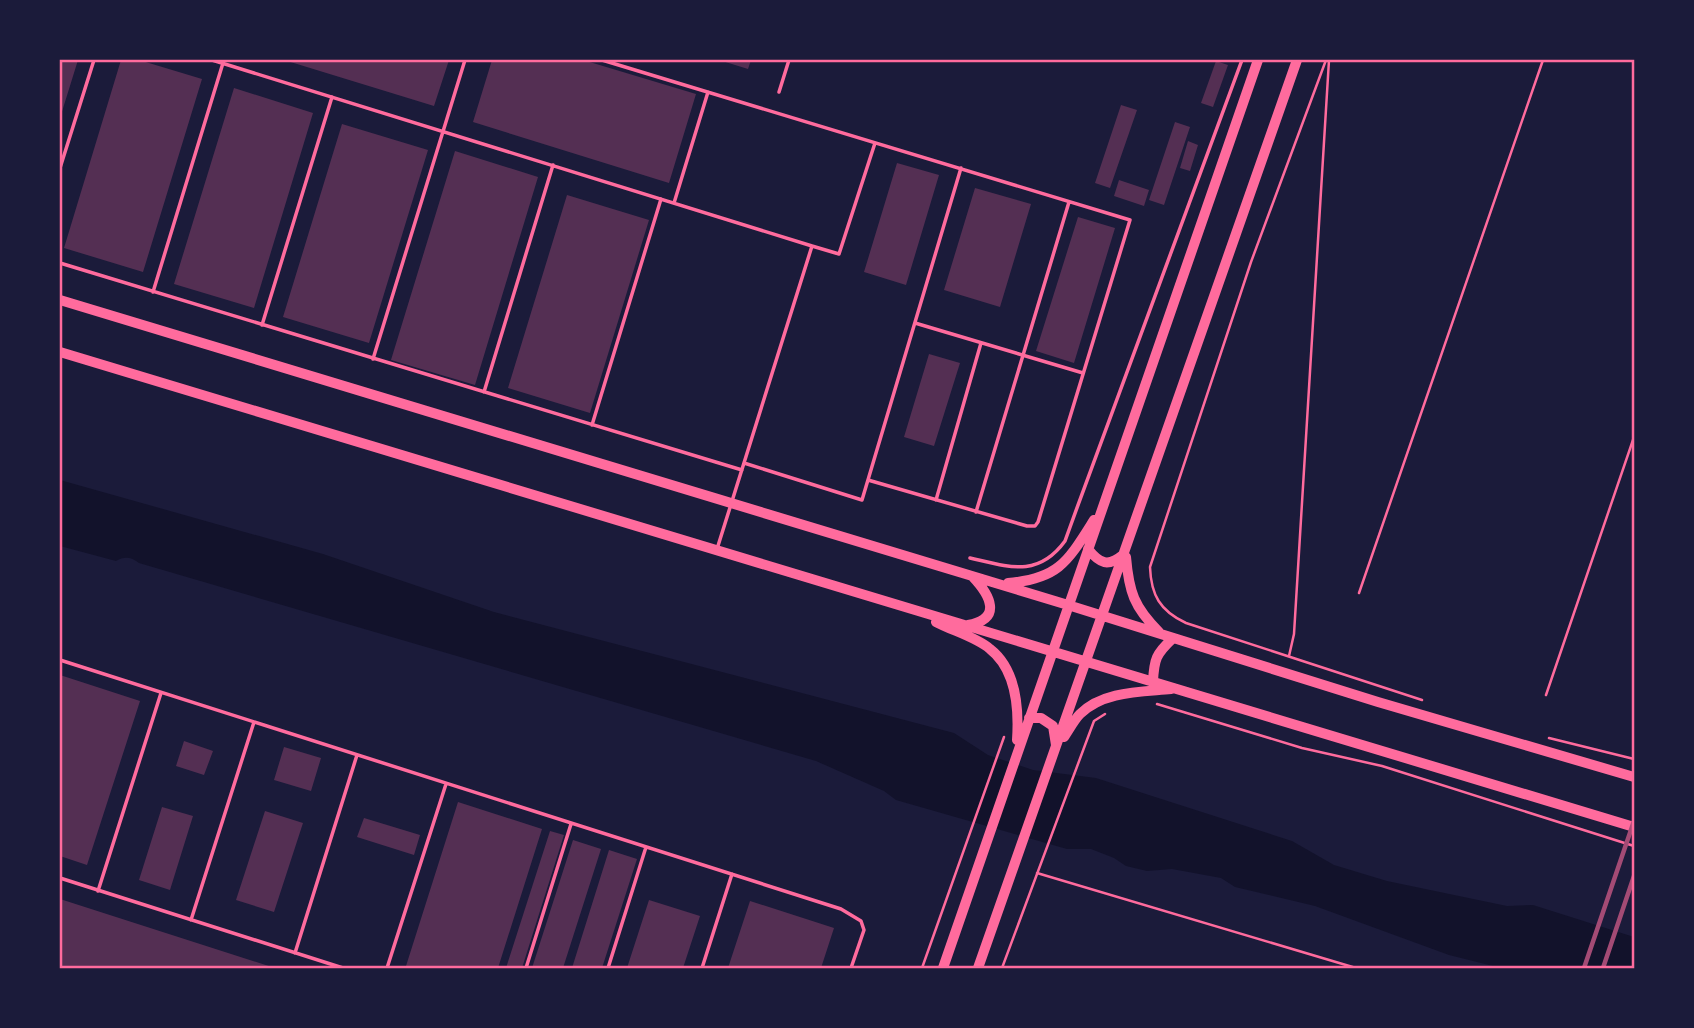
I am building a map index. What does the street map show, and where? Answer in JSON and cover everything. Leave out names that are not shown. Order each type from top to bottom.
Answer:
[{"type":"main road","points":[[943,968],[1258,60]]},
{"type":"main road","points":[[978,968],[1297,60]]},
{"type":"main road","points":[[60,300],[1634,777]]},
{"type":"main road","points":[[60,352],[1634,827]]},
{"type":"main road","points":[[1000,584],[1031,581],[1052,573],[1071,556],[1103,506]]},
{"type":"main road","points":[[1088,549],[1096,559],[1104,562],[1114,562],[1125,553]]},
{"type":"main road","points":[[1125,553],[1128,585],[1135,603],[1161,634]]},
{"type":"main road","points":[[965,625],[979,623],[986,618],[991,608],[985,590],[971,575]]},
{"type":"main road","points":[[909,608],[990,649],[1002,663],[1012,682],[1016,701],[1017,754]]},
{"type":"main road","points":[[1153,682],[1154,660],[1173,638]]},
{"type":"main road","points":[[1056,748],[1080,714],[1101,701],[1121,694],[1176,689]]},
{"type":"main road","points":[[1029,718],[1041,718],[1053,726],[1056,748]]},
{"type":"lane","points":[[60,168],[94,60]]},
{"type":"lane","points":[[212,60],[839,254],[875,142]]},
{"type":"lane","points":[[373,359],[465,60]]},
{"type":"lane","points":[[602,60],[1129,220],[1035,526],[1027,527],[868,480]]},
{"type":"lane","points":[[779,92],[789,60]]},
{"type":"lane","points":[[970,558],[1004,566],[1028,567],[1041,564],[1065,541],[1242,60]]},
{"type":"lane","points":[[153,292],[223,63]]},
{"type":"lane","points":[[674,203],[708,92]]},
{"type":"lane","points":[[262,325],[332,97]]},
{"type":"lane","points":[[484,392],[553,165]]},
{"type":"lane","points":[[744,463],[862,500],[961,168]]},
{"type":"lane","points":[[592,425],[661,199]]},
{"type":"lane","points":[[976,512],[1069,201]]},
{"type":"lane","points":[[717,550],[812,246]]},
{"type":"lane","points":[[60,263],[742,470]]},
{"type":"lane","points":[[915,323],[1083,373]]},
{"type":"lane","points":[[936,500],[981,343]]},
{"type":"lane","points":[[60,660],[841,909],[861,921],[864,929],[851,968]]},
{"type":"lane","points":[[98,891],[161,693]]},
{"type":"lane","points":[[191,920],[254,722]]},
{"type":"lane","points":[[295,953],[357,755]]},
{"type":"lane","points":[[387,968],[446,783]]},
{"type":"lane","points":[[526,968],[571,823]]},
{"type":"lane","points":[[608,968],[646,847]]},
{"type":"lane","points":[[702,968],[732,874]]},
{"type":"lane","points":[[60,878],[332,967],[343,968]]},
{"type":"path","points":[[1286,673],[1294,634],[1328,60]]},
{"type":"path","points":[[1328,60],[1251,262],[1150,567],[1150,586],[1159,602],[1173,617],[1430,703]]},
{"type":"path","points":[[1359,593],[1543,60]]},
{"type":"path","points":[[1546,695],[1634,437]]},
{"type":"path","points":[[1148,702],[1302,748],[1382,766],[1634,846]]},
{"type":"path","points":[[1002,968],[1094,721],[1113,709]]},
{"type":"path","points":[[922,968],[1007,727]]},
{"type":"path","points":[[1549,737],[1634,759]]},
{"type":"path","points":[[1037,873],[1356,968]]},
{"type":"shaded area","points":[[60,480],[323,554],[494,612],[954,733],[988,755],[1033,770],[1096,778],[1292,841],[1334,865],[1387,881],[1507,906],[1533,905],[1634,937],[1634,968],[1501,968],[1449,955],[1315,906],[1235,887],[1221,878],[1172,869],[1147,871],[1126,866],[1091,849],[1067,849],[896,800],[884,791],[816,761],[139,563],[131,558],[116,561],[60,546]]},
{"type":"building","points":[[60,60],[78,60],[60,118]]},
{"type":"building","points":[[121,60],[139,60],[202,79],[143,272],[64,248]]},
{"type":"building","points":[[284,60],[449,60],[434,106]]},
{"type":"building","points":[[492,60],[583,60],[696,94],[669,183],[473,122]]},
{"type":"building","points":[[719,60],[751,60],[748,69]]},
{"type":"building","points":[[1216,61],[1228,65],[1213,107],[1201,103]]},
{"type":"building","points":[[234,88],[313,113],[254,308],[174,284]]},
{"type":"building","points":[[1121,105],[1137,110],[1110,188],[1095,183]]},
{"type":"building","points":[[1175,122],[1190,127],[1164,205],[1149,200]]},
{"type":"building","points":[[342,124],[428,150],[369,343],[283,317]]},
{"type":"building","points":[[1188,141],[1198,145],[1190,171],[1180,168]]},
{"type":"building","points":[[455,151],[538,177],[475,385],[391,360]]},
{"type":"building","points":[[897,163],[939,175],[906,285],[864,272]]},
{"type":"building","points":[[1119,180],[1149,190],[1144,206],[1114,196]]},
{"type":"building","points":[[975,188],[1031,204],[1000,307],[944,290]]},
{"type":"building","points":[[567,195],[649,220],[590,413],[508,388]]},
{"type":"building","points":[[1078,217],[1115,228],[1074,363],[1036,351]]},
{"type":"building","points":[[929,354],[960,363],[934,446],[904,437]]},
{"type":"building","points":[[60,675],[140,701],[87,865],[60,856]]},
{"type":"building","points":[[184,741],[213,751],[204,775],[176,766]]},
{"type":"building","points":[[284,747],[321,758],[311,791],[274,780]]},
{"type":"building","points":[[458,802],[542,829],[498,968],[406,966]]},
{"type":"building","points":[[162,807],[193,816],[170,890],[139,880]]},
{"type":"building","points":[[265,811],[303,823],[274,912],[236,900]]},
{"type":"building","points":[[364,818],[420,835],[414,855],[357,837]]},
{"type":"building","points":[[550,831],[564,835],[522,968],[506,968]]},
{"type":"building","points":[[573,840],[601,849],[563,968],[532,968]]},
{"type":"building","points":[[609,850],[637,859],[602,968],[572,968]]},
{"type":"building","points":[[60,899],[275,968],[60,968]]},
{"type":"building","points":[[649,900],[700,916],[683,968],[627,968]]},
{"type":"building","points":[[750,901],[834,928],[821,968],[728,968]]},
{"type":"railway","points":[[1584,968],[1634,821]]},
{"type":"railway","points":[[1603,968],[1634,876]]}]
